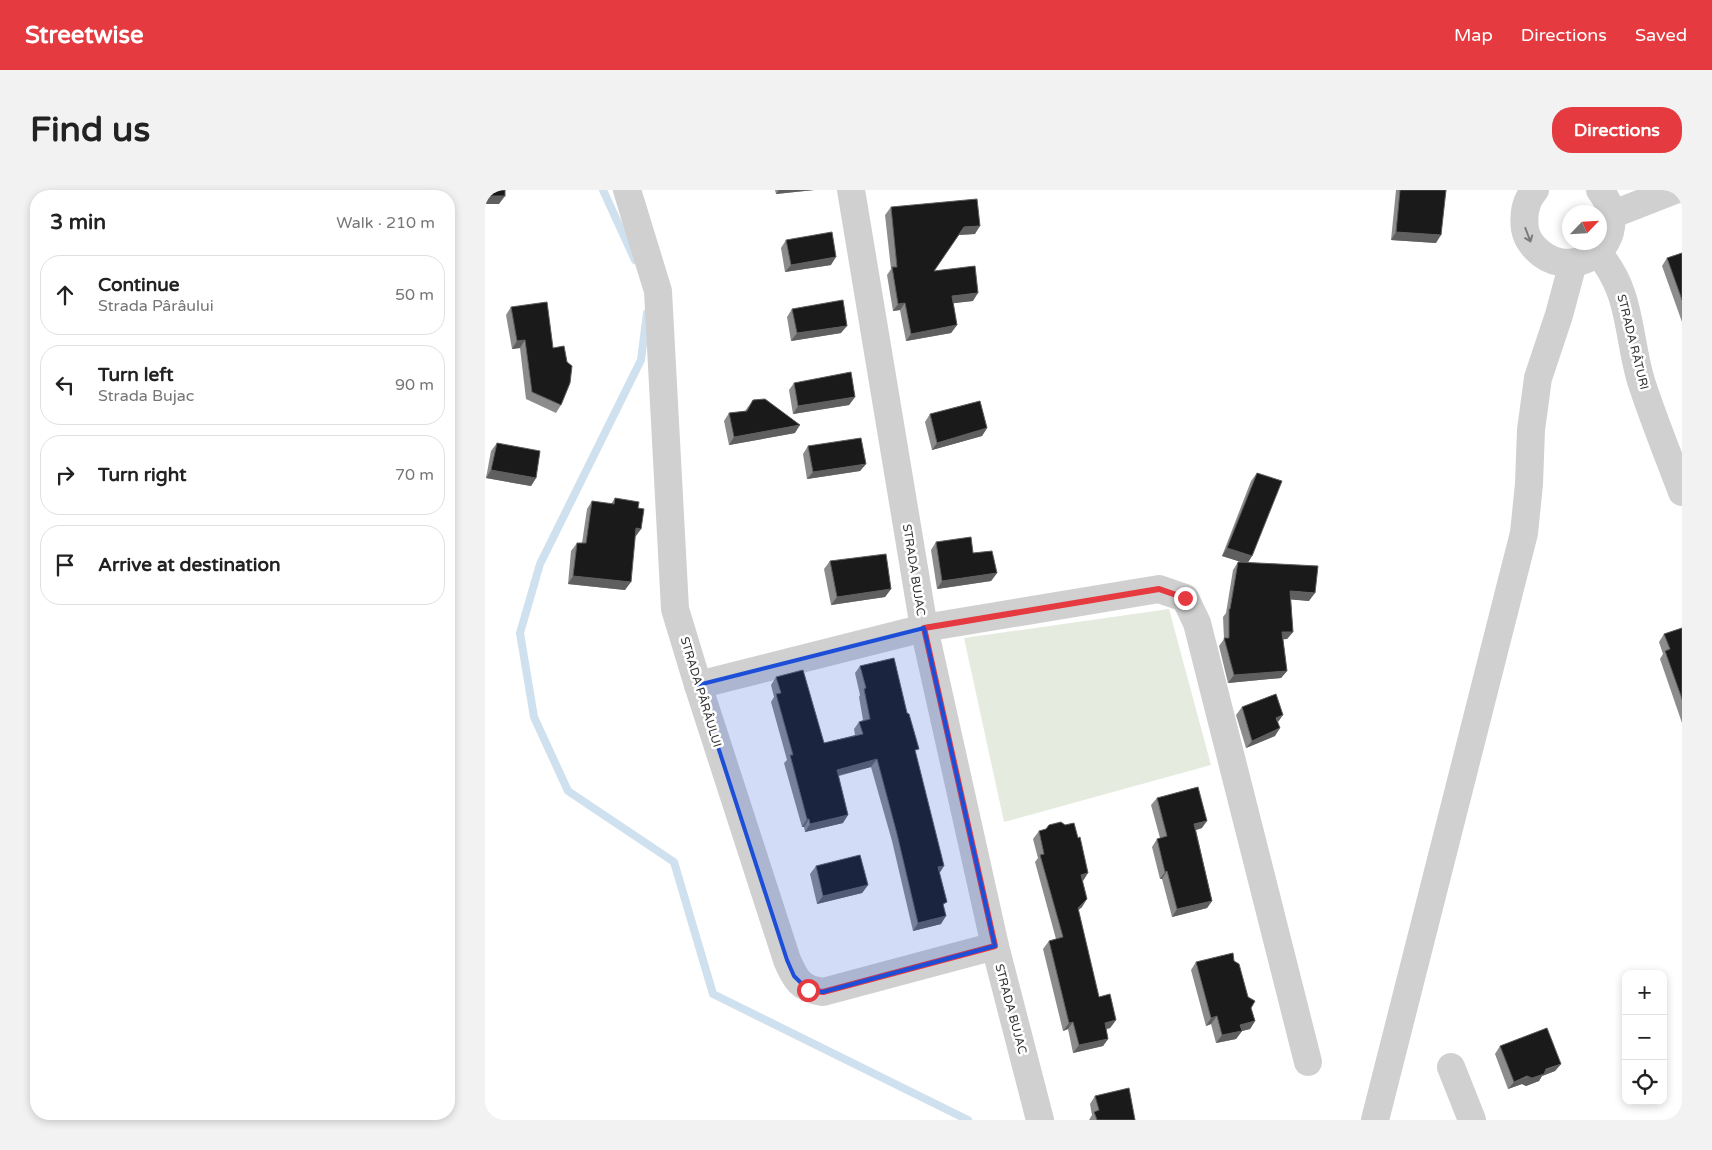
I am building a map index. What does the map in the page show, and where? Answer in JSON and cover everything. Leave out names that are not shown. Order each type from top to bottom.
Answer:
[{"type":"street","name":"STRADA PÂRÂULUI","points":[[627,190],[658,292],[675,609],[787,960],[795,976],[808,990],[823,992],[995,946]]},
{"type":"street","name":"STRADA BUJAC","points":[[851,190],[924,628],[995,946],[1040,1120]]},
{"type":"street","points":[[1535,190],[1525,207],[1524,220],[1529,239],[1541,254],[1552,261],[1562,263],[1586,260],[1597,252],[1606,241],[1611,228],[1611,215],[1608,201],[1600,190]]},
{"type":"street","points":[[1611,215],[1675,190]]},
{"type":"street","name":"STRADA RÂTURI","points":[[1597,252],[1607,263],[1618,283],[1627,308],[1632,342],[1641,380],[1682,492]]},
{"type":"street","points":[[1375,1120],[1524,534],[1529,484],[1531,430],[1538,378],[1559,315],[1573,263]]},
{"type":"street","points":[[698,686],[924,628],[1159,589],[1185,598],[1197,623],[1308,1062]]},
{"type":"street","points":[[1451,1067],[1472,1120]]},
{"type":"highlighted area","points":[[924,628],[995,946],[823,992],[808,990],[794,976],[787,960],[698,685]]},
{"type":"shaded area","points":[[1169,609],[1211,765],[1004,822],[964,638]]},
{"type":"building","points":[[485,190],[505,190],[505,196],[485,196]]},
{"type":"building","points":[[1400,190],[1446,190],[1441,235],[1396,232]]},
{"type":"building","points":[[977,199],[980,226],[964,227],[934,271],[975,266],[978,293],[952,296],[957,325],[911,334],[905,303],[898,304],[892,267],[897,267],[891,207]]},
{"type":"building","points":[[832,232],[836,257],[791,265],[786,240]]},
{"type":"building","points":[[1682,253],[1682,300],[1667,258]]},
{"type":"building","points":[[843,300],[847,326],[797,333],[792,309]]},
{"type":"building","points":[[547,302],[553,348],[564,346],[567,362],[572,366],[570,383],[561,405],[532,392],[525,340],[517,341],[511,307]]},
{"type":"building","points":[[851,372],[855,397],[798,406],[794,383]]},
{"type":"building","points":[[765,399],[800,425],[734,437],[729,413],[747,411],[753,400]]},
{"type":"building","points":[[980,401],[987,428],[937,443],[930,414]]},
{"type":"building","points":[[861,438],[866,464],[813,472],[808,446]]},
{"type":"building","points":[[497,443],[540,451],[536,478],[491,470]]},
{"type":"building","points":[[1257,473],[1282,481],[1252,556],[1227,548]]},
{"type":"building","points":[[615,498],[639,502],[638,508],[644,509],[641,529],[636,528],[631,582],[573,576],[577,543],[586,543],[592,501],[614,504]]},
{"type":"building","points":[[971,537],[973,553],[992,551],[997,573],[942,581],[936,542]]},
{"type":"building","points":[[886,554],[891,589],[837,597],[830,561]]},
{"type":"building","points":[[1238,562],[1318,566],[1315,593],[1290,591],[1293,632],[1282,632],[1287,671],[1234,675],[1224,638],[1229,638],[1229,609]]},
{"type":"building","points":[[1682,628],[1682,699],[1665,651],[1670,649],[1664,634]]},
{"type":"building","points":[[894,658],[907,713],[909,714],[919,749],[915,750],[944,866],[938,867],[947,902],[943,904],[946,916],[918,923],[877,759],[837,770],[848,815],[810,824],[790,755],[793,755],[776,694],[781,693],[776,677],[803,670],[824,743],[863,734],[859,722],[870,719],[864,689],[866,688],[860,666]]},
{"type":"building","points":[[1276,694],[1283,715],[1276,718],[1280,728],[1252,741],[1242,707]]},
{"type":"building","points":[[1198,787],[1207,821],[1194,824],[1212,901],[1177,909],[1157,839],[1167,836],[1157,798]]},
{"type":"building","points":[[1061,822],[1065,825],[1074,823],[1078,838],[1080,837],[1088,873],[1081,875],[1087,899],[1078,908],[1099,997],[1110,994],[1116,1020],[1105,1023],[1108,1039],[1079,1045],[1073,1022],[1069,1023],[1049,941],[1063,937],[1040,855],[1044,854],[1039,831],[1046,829],[1049,825]]},
{"type":"building","points":[[860,855],[868,885],[823,896],[816,866]]},
{"type":"building","points":[[1233,953],[1234,961],[1239,964],[1248,997],[1255,1001],[1251,1008],[1255,1021],[1240,1025],[1242,1031],[1222,1035],[1217,1016],[1211,1018],[1196,962]]},
{"type":"building","points":[[1547,1028],[1561,1064],[1546,1069],[1544,1074],[1532,1078],[1527,1076],[1514,1082],[1500,1046]]},
{"type":"building","points":[[1129,1088],[1135,1120],[1097,1120],[1094,1112],[1099,1110],[1095,1096]]},
{"type":"building","points":[[1682,1116],[1682,1120],[1671,1120]]},
{"type":"waterway","points":[[603,190],[635,260]]},
{"type":"waterway","points":[[647,313],[641,360],[540,564],[520,633],[534,717],[568,791],[674,862],[713,994],[968,1120]]},
{"type":"route","points":[[808,990],[823,992],[995,946],[924,628],[1159,589],[1185,598]]}]
